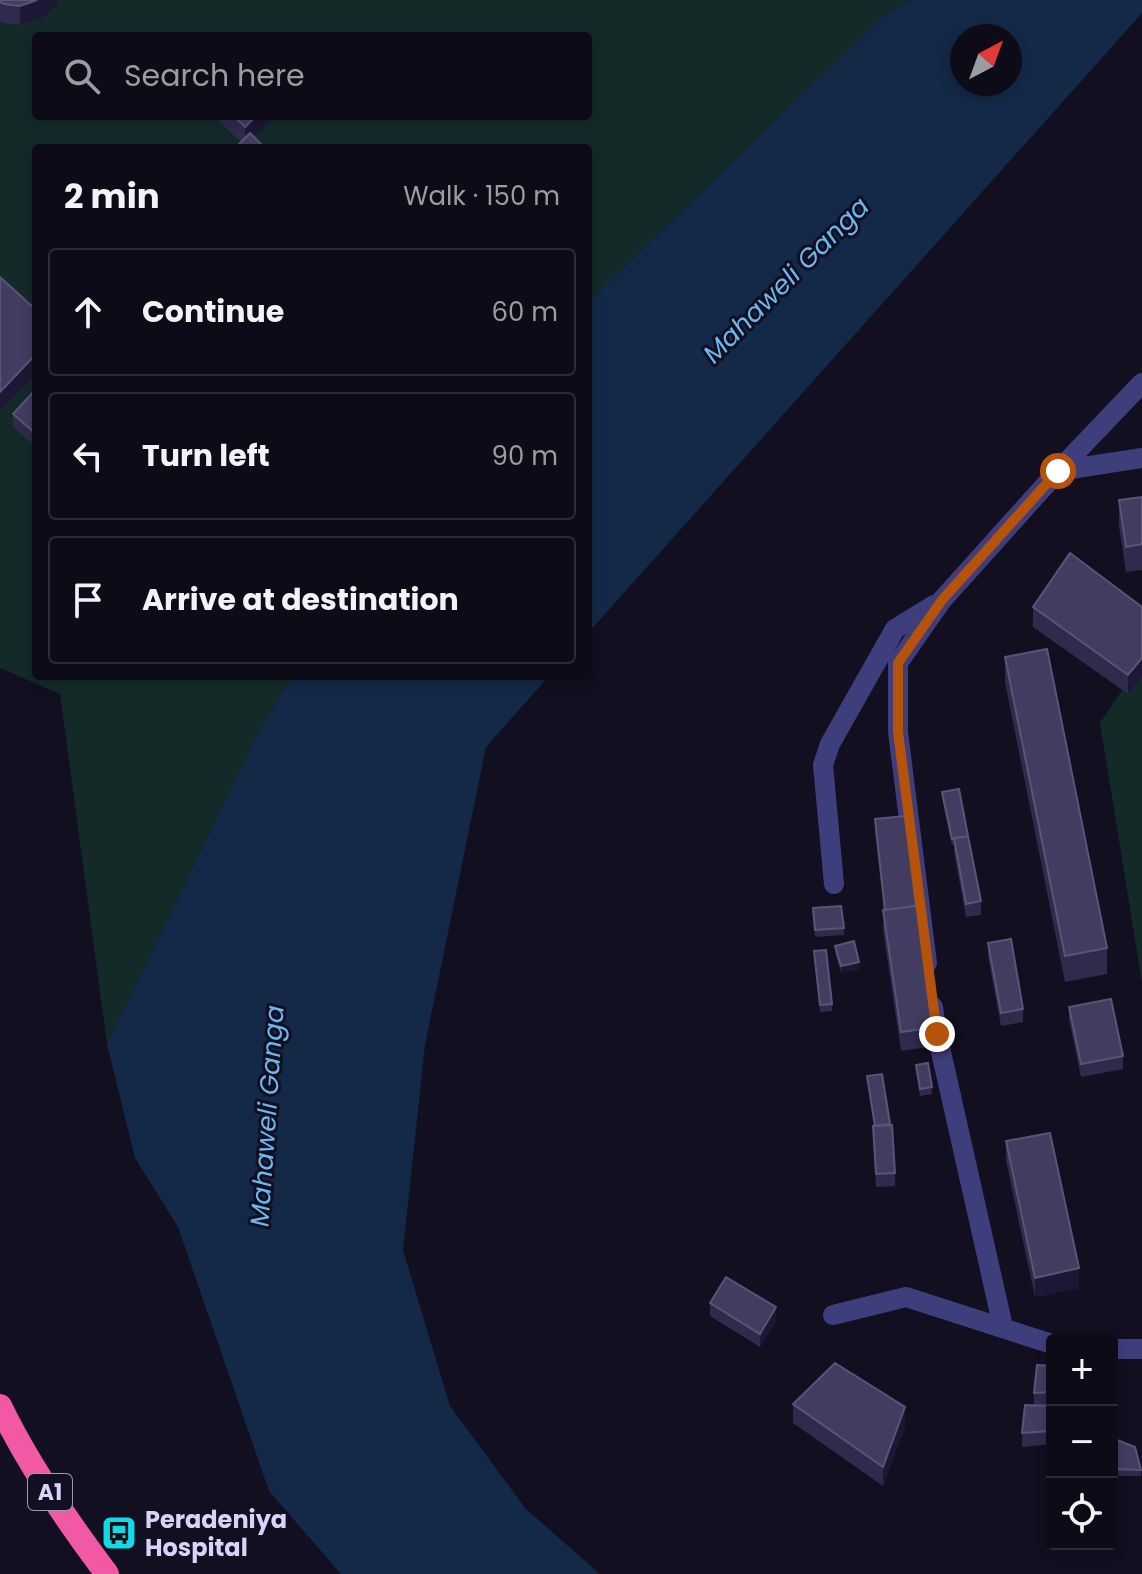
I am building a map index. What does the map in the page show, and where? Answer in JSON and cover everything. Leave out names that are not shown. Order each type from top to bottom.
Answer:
[{"type":"highway","name":"A1","points":[[0,1406],[48,1489],[107,1574]]},
{"type":"lane","points":[[1003,1327],[937,1034],[898,732],[898,663],[942,600],[1142,383]]},
{"type":"lane","points":[[1058,471],[1142,458]]},
{"type":"lane","points":[[834,884],[823,765],[830,744],[895,629],[942,600]]},
{"type":"lane","points":[[833,1315],[906,1297],[1046,1342]]},
{"type":"lane","points":[[1118,1349],[1142,1349]]},
{"type":"green space","points":[[0,0],[910,0],[879,20],[592,298],[592,144],[32,144],[32,680],[291,680],[261,728],[107,1044],[60,694],[0,668]]},
{"type":"green space","points":[[1142,660],[1142,983],[1100,723]]},
{"type":"water","name":"Mahaweli Ganga","points":[[910,0],[1142,0],[1142,13],[592,629],[592,298],[879,20]]},
{"type":"water","name":"Mahaweli Ganga","points":[[290,680],[545,680],[486,747],[425,1045],[403,1250],[450,1406],[525,1508],[600,1574],[341,1574],[269,1491],[178,1227],[135,1158],[107,1044],[261,727]]},
{"type":"building","points":[[0,0],[37,0],[20,6],[4,4]]},
{"type":"building","points":[[238,120],[252,120],[245,127]]},
{"type":"building","points":[[250,133],[261,144],[239,144]]},
{"type":"building","points":[[0,277],[32,306],[32,358],[0,392]]},
{"type":"building","points":[[32,393],[32,431],[13,414]]},
{"type":"building","points":[[1142,497],[1142,544],[1126,547],[1119,500]]},
{"type":"building","points":[[1070,553],[1142,607],[1142,658],[1128,675],[1033,607]]},
{"type":"building","points":[[1047,649],[1107,948],[1065,956],[1005,657]]},
{"type":"building","points":[[959,789],[968,836],[952,839],[942,792]]},
{"type":"building","points":[[905,816],[916,906],[885,910],[875,819]]},
{"type":"building","points":[[968,836],[981,901],[966,904],[954,838]]},
{"type":"building","points":[[919,905],[937,1014],[936,1027],[901,1032],[883,910]]},
{"type":"building","points":[[841,906],[844,928],[815,930],[813,908]]},
{"type":"building","points":[[1011,939],[1023,1009],[1001,1013],[988,943]]},
{"type":"building","points":[[854,941],[859,962],[841,966],[835,946]]},
{"type":"building","points":[[826,950],[832,1004],[820,1005],[814,951]]},
{"type":"building","points":[[1111,999],[1123,1056],[1081,1064],[1069,1007]]},
{"type":"building","points":[[928,1063],[932,1087],[920,1089],[916,1065]]},
{"type":"building","points":[[882,1074],[890,1124],[875,1126],[867,1076]]},
{"type":"building","points":[[892,1125],[895,1173],[876,1174],[873,1126]]},
{"type":"building","points":[[1050,1133],[1079,1268],[1035,1278],[1006,1141]]},
{"type":"building","points":[[726,1277],[776,1307],[760,1334],[710,1303]]},
{"type":"building","points":[[835,1363],[905,1407],[883,1467],[793,1404]]},
{"type":"building","points":[[1037,1365],[1046,1366],[1046,1392],[1034,1393]]},
{"type":"building","points":[[1025,1405],[1046,1406],[1046,1431],[1022,1433]]},
{"type":"building","points":[[1118,1440],[1135,1447],[1141,1470],[1118,1469]]},
{"type":"place","name":"Peradeniya Hospital","points":[[119,1533]]},
{"type":"route","points":[[937,1034],[898,732],[898,663],[942,600],[1058,471]]}]
